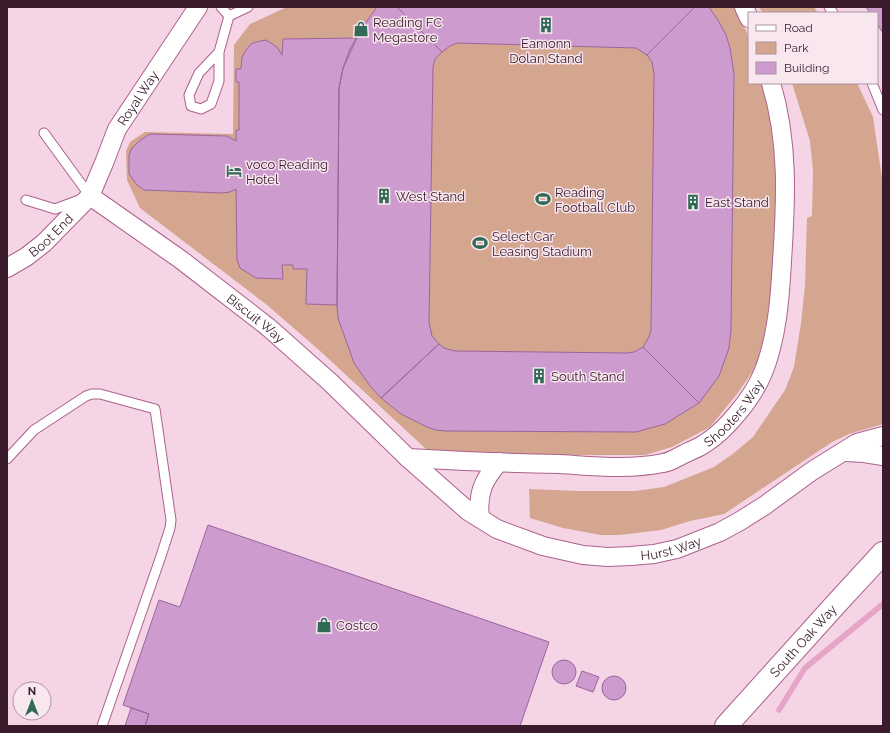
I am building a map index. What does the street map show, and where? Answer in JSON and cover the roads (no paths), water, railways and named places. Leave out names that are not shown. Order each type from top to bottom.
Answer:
[{"type":"street","name":"Royal Way","points":[[90,196],[117,129],[198,7]]},
{"type":"street","name":"Shooters Way","points":[[408,458],[634,466],[665,463],[704,444],[735,417],[754,390],[762,375],[772,343],[780,291],[785,211],[785,168],[780,120],[771,84]]},
{"type":"street","name":"Boot End","points":[[7,268],[26,257],[44,243],[90,196]]},
{"type":"street","name":"Biscuit Way","points":[[90,196],[180,259],[268,327],[330,382],[408,458]]},
{"type":"street","name":"Hurst Way","points":[[408,458],[468,511],[497,529],[563,552],[608,557],[631,556],[654,554],[677,549],[720,532],[764,506],[812,472],[857,443],[883,436]]},
{"type":"street","points":[[844,452],[883,456]]},
{"type":"street","points":[[480,518],[478,509],[480,492],[490,473],[499,462]]},
{"type":"street","name":"South Oak Way","points":[[726,726],[882,552]]},
{"type":"lane","points":[[221,7],[229,16]]},
{"type":"lane","points":[[218,52],[199,73],[189,95],[191,106],[202,109],[211,104],[218,81],[218,52],[229,16],[248,7]]},
{"type":"lane","points":[[872,84],[883,110]]},
{"type":"lane","points":[[26,200],[55,209],[90,196],[44,133]]},
{"type":"lane","points":[[7,459],[34,430],[80,400],[92,394],[100,394],[155,409],[170,510],[170,528],[102,726]]},
{"type":"waterway","points":[[779,710],[805,668],[883,604]]},
{"type":"place","name":"Eamonn Dolan Stand","points":[[546,25]]},
{"type":"place","name":"Reading FC Megastore","points":[[361,29]]},
{"type":"place","name":"voco Reading Hotel","points":[[234,171]]},
{"type":"place","name":"West Stand","points":[[384,196]]},
{"type":"place","name":"Reading Football Club","points":[[543,199]]},
{"type":"place","name":"East Stand","points":[[693,202]]},
{"type":"place","name":"Select Car Leasing Stadium","points":[[480,243]]},
{"type":"place","name":"South Stand","points":[[539,376]]},
{"type":"place","name":"Costco","points":[[324,625]]}]
